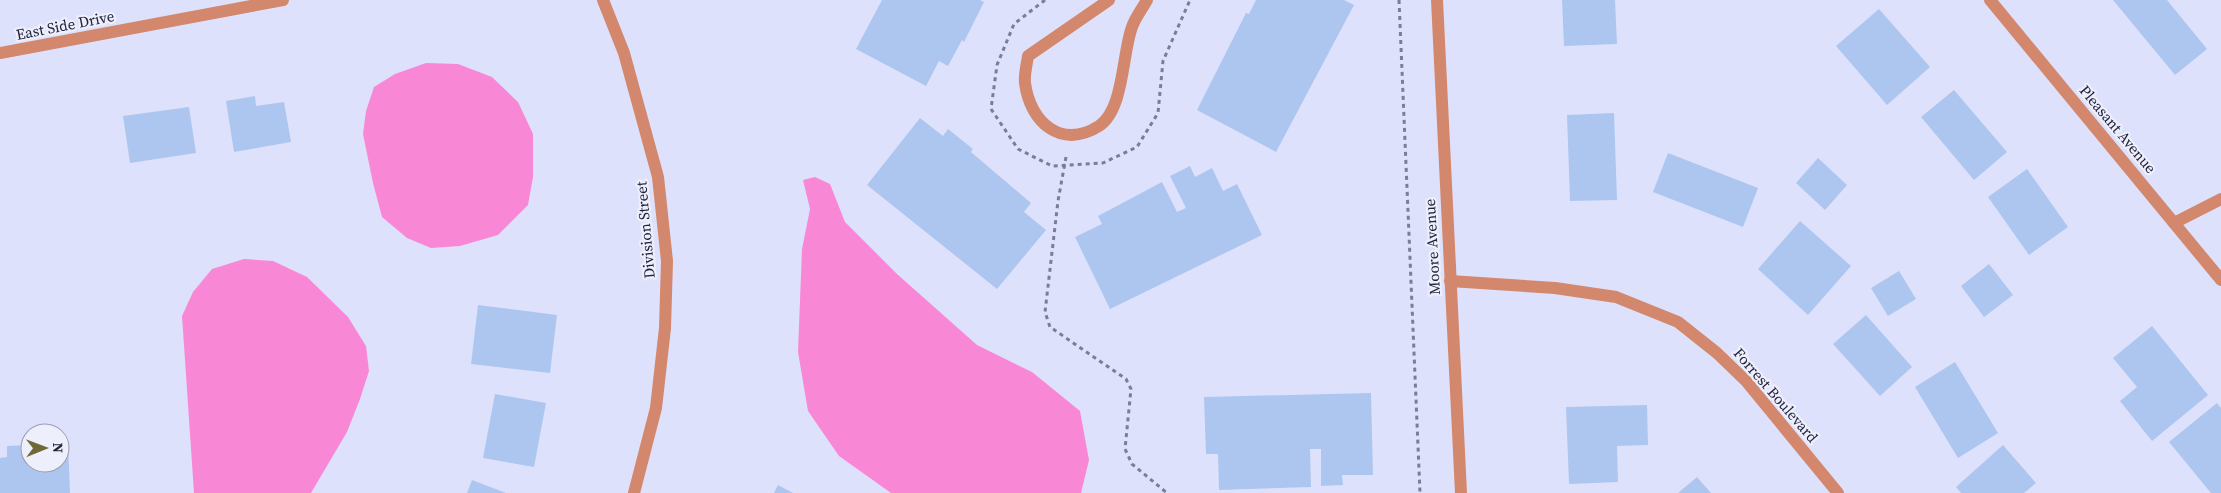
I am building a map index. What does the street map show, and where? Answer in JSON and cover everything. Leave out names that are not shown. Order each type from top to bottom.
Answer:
[{"type":"street","name":"East Side Drive","points":[[0,54],[283,0]]},
{"type":"street","name":"Division Street","points":[[603,0],[624,53],[658,177],[667,261],[665,328],[656,408],[634,493]]},
{"type":"street","points":[[1109,0],[1028,56],[1025,82],[1034,114],[1052,131],[1080,136],[1101,125],[1117,100],[1132,26],[1147,0]]},
{"type":"street","name":"Moore Avenue","points":[[1437,0],[1461,493]]},
{"type":"street","name":"Pleasant Avenue","points":[[1990,0],[2221,280]]},
{"type":"street","points":[[2174,223],[2221,199]]},
{"type":"street","name":"Forrest Boulevard","points":[[1450,281],[1555,288],[1616,297],[1678,322],[1717,353],[1746,382],[1838,493]]},
{"type":"path","points":[[1044,0],[1014,24],[997,65],[991,109],[1018,149],[1052,166],[1103,163],[1137,148],[1158,113],[1163,61],[1190,0]]},
{"type":"path","points":[[1399,0],[1420,493]]},
{"type":"path","points":[[1070,134],[1058,201],[1045,312],[1050,326],[1126,379],[1132,389],[1125,449],[1132,464],[1167,493]]},
{"type":"shaded area","points":[[426,63],[458,64],[492,77],[518,102],[533,134],[533,177],[528,205],[498,235],[460,246],[431,248],[407,238],[382,217],[363,134],[366,111],[374,87],[395,74]]},
{"type":"shaded area","points":[[815,177],[830,184],[845,222],[897,274],[977,345],[1032,372],[1080,411],[1089,460],[1081,493],[891,493],[839,456],[808,411],[798,352],[802,249],[810,209],[803,180]]},
{"type":"shaded area","points":[[244,259],[273,261],[307,277],[348,317],[366,346],[369,371],[360,399],[347,432],[311,493],[194,493],[182,316],[193,292],[212,269]]},
{"type":"building","points":[[882,0],[980,0],[984,2],[964,42],[962,40],[948,66],[939,61],[926,86],[856,49]]},
{"type":"building","points":[[1256,0],[1344,0],[1354,5],[1276,152],[1197,110],[1246,13],[1249,14]]},
{"type":"building","points":[[1562,0],[1615,0],[1617,44],[1564,46]]},
{"type":"building","points":[[2113,0],[2167,0],[2207,49],[2175,75]]},
{"type":"building","points":[[1879,9],[1930,67],[1887,105],[1836,46]]},
{"type":"building","points":[[1954,90],[2007,152],[1974,180],[1921,117]]},
{"type":"building","points":[[255,96],[256,106],[284,102],[291,142],[234,152],[226,101]]},
{"type":"building","points":[[189,107],[196,153],[130,163],[123,116]]},
{"type":"building","points":[[1614,113],[1617,200],[1570,201],[1567,115]]},
{"type":"building","points":[[920,118],[943,136],[948,129],[973,149],[971,152],[1031,203],[1024,212],[1046,230],[997,289],[867,185]]},
{"type":"building","points":[[1668,153],[1758,188],[1743,227],[1653,192]]},
{"type":"building","points":[[1818,158],[1847,185],[1825,210],[1796,183]]},
{"type":"building","points":[[1190,166],[1195,177],[1212,168],[1223,191],[1237,184],[1262,235],[1110,309],[1075,237],[1102,224],[1098,216],[1162,182],[1177,212],[1186,208],[1170,176]]},
{"type":"building","points":[[2027,169],[2068,227],[2029,255],[1988,197]]},
{"type":"building","points":[[1800,221],[1851,266],[1808,315],[1758,269]]},
{"type":"building","points":[[1989,264],[2013,295],[1984,317],[1961,286]]},
{"type":"building","points":[[1899,271],[1916,299],[1888,316],[1871,288]]},
{"type":"building","points":[[478,305],[557,315],[550,373],[471,364]]},
{"type":"building","points":[[1866,315],[1912,367],[1880,396],[1833,344]]},
{"type":"building","points":[[2152,326],[2208,395],[2152,441],[2120,401],[2137,387],[2113,358]]},
{"type":"building","points":[[1955,362],[1998,433],[1958,458],[1915,387]]},
{"type":"building","points":[[1371,393],[1373,475],[1342,475],[1343,485],[1321,486],[1321,449],[1310,449],[1311,487],[1219,490],[1218,454],[1206,454],[1204,397]]},
{"type":"building","points":[[495,394],[546,403],[534,467],[483,458]]},
{"type":"building","points":[[2217,403],[2221,408],[2221,493],[2211,493],[2169,442]]},
{"type":"building","points":[[1647,405],[1648,445],[1617,446],[1618,482],[1569,484],[1566,407]]},
{"type":"building","points":[[20,445],[20,473],[69,473],[70,493],[0,493],[0,458],[7,457],[7,446]]},
{"type":"building","points":[[2003,445],[2036,483],[2024,493],[1961,493],[1956,487]]},
{"type":"building","points":[[1697,477],[1711,493],[1678,493]]},
{"type":"building","points":[[472,480],[506,493],[467,493]]},
{"type":"building","points":[[778,485],[793,493],[774,493]]}]
